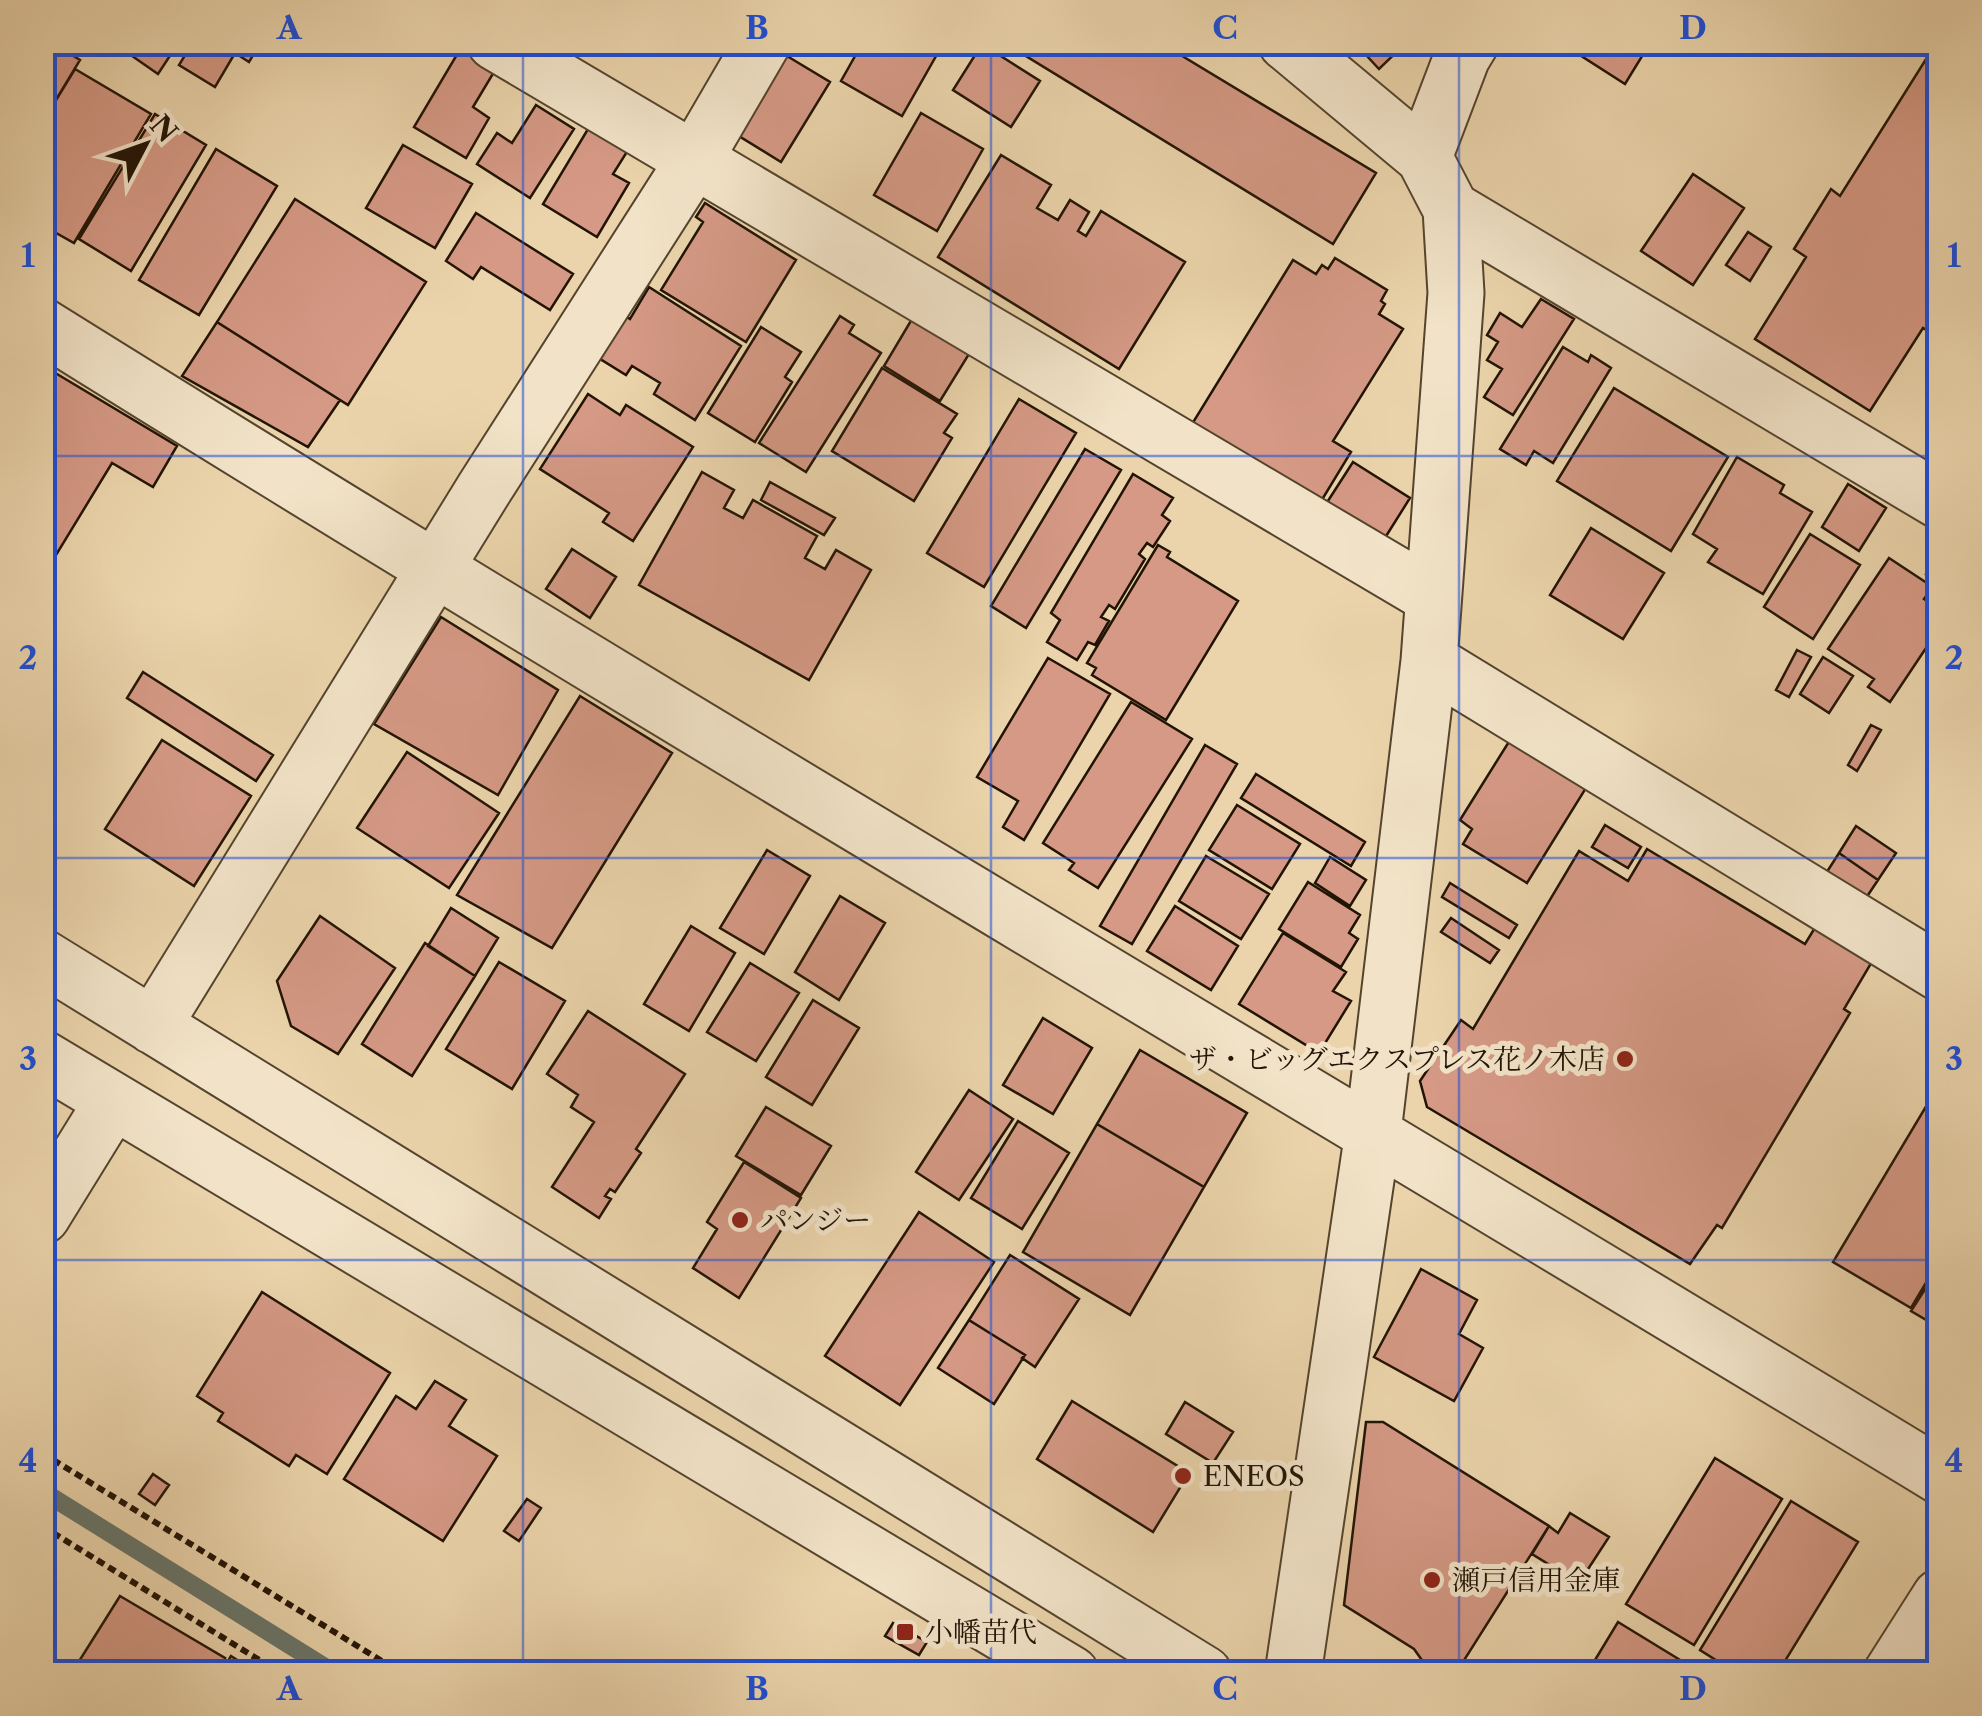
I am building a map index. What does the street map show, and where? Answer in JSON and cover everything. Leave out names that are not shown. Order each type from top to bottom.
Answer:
[{"type":"street","points":[[495,42],[692,162],[1432,596]]},
{"type":"street","points":[[153,1026],[484,489],[692,162],[762,42]]},
{"type":"street","points":[[1286,42],[1424,157],[1452,209],[1456,292],[1429,662],[1374,1132],[1293,1674]]},
{"type":"street","points":[[1424,157],[1471,42]]},
{"type":"street","points":[[1452,209],[1940,501]]},
{"type":"street","points":[[42,326],[435,571],[1374,1132],[1940,1476]]},
{"type":"street","points":[[1429,662],[1940,974]]},
{"type":"street","points":[[42,957],[1204,1674]]},
{"type":"street","points":[[42,1058],[1071,1674]]},
{"type":"street","points":[[42,1216],[113,1101]]},
{"type":"street","points":[[1892,1674],[1940,1597]]},
{"type":"path","points":[[42,1453],[403,1674]]},
{"type":"path","points":[[42,1526],[282,1674]]},
{"type":"building","points":[[42,42],[50,42],[80,60],[42,123]]},
{"type":"building","points":[[112,42],[179,42],[158,74]]},
{"type":"building","points":[[193,42],[261,42],[249,62],[235,53],[215,87],[179,65]]},
{"type":"building","points":[[863,42],[944,42],[902,116],[841,81]]},
{"type":"building","points":[[1003,42],[1159,42],[1376,173],[1333,244]]},
{"type":"building","points":[[1354,42],[1407,42],[1379,69]]},
{"type":"building","points":[[1577,42],[1633,42],[1631,46],[1644,53],[1625,84],[1572,50]]},
{"type":"building","points":[[982,44],[1040,81],[1011,127],[953,90]]},
{"type":"building","points":[[462,46],[497,67],[473,107],[489,118],[466,158],[414,127]]},
{"type":"building","points":[[782,53],[830,82],[781,162],[734,133]]},
{"type":"building","points":[[1928,56],[1940,63],[1940,338],[1923,328],[1870,411],[1755,339],[1806,257],[1794,249],[1831,189],[1840,196]]},
{"type":"building","points":[[75,69],[151,114],[74,243],[42,225],[42,123]]},
{"type":"building","points":[[536,105],[574,129],[530,198],[477,164],[497,133],[512,143]]},
{"type":"building","points":[[921,113],[983,149],[937,231],[874,195]]},
{"type":"building","points":[[155,114],[206,145],[131,271],[79,239]]},
{"type":"building","points":[[591,124],[630,147],[613,174],[629,183],[597,237],[543,204]]},
{"type":"building","points":[[403,145],[472,184],[435,248],[366,208]]},
{"type":"building","points":[[216,149],[277,186],[199,315],[139,280]]},
{"type":"building","points":[[1001,155],[1051,185],[1037,208],[1058,220],[1070,200],[1089,212],[1078,231],[1086,236],[1101,211],[1185,262],[1119,369],[938,257]]},
{"type":"building","points":[[1693,174],[1744,208],[1693,285],[1641,251]]},
{"type":"building","points":[[295,199],[426,282],[348,405],[217,322]]},
{"type":"building","points":[[705,203],[796,260],[746,342],[661,290],[703,222],[696,217]]},
{"type":"building","points":[[476,213],[573,274],[550,310],[481,267],[473,279],[446,261]]},
{"type":"building","points":[[1748,232],[1771,247],[1750,281],[1726,265]]},
{"type":"building","points":[[1335,258],[1387,290],[1379,314],[1403,329],[1333,441],[1351,452],[1320,503],[1192,424],[1293,260],[1316,274],[1322,265],[1328,269]]},
{"type":"building","points":[[649,287],[741,346],[695,420],[654,394],[660,383],[632,366],[626,375],[597,357],[624,315],[630,319]]},
{"type":"building","points":[[1541,299],[1574,319],[1513,415],[1484,397],[1502,369],[1487,360],[1498,342],[1487,335],[1500,313],[1522,327]]},
{"type":"building","points":[[840,316],[854,325],[849,333],[881,353],[806,472],[759,443]]},
{"type":"building","points":[[912,319],[969,354],[940,401],[884,366]]},
{"type":"building","points":[[217,322],[340,400],[308,447],[182,376]]},
{"type":"building","points":[[761,327],[801,352],[785,377],[792,382],[755,442],[708,413]]},
{"type":"building","points":[[1563,347],[1588,362],[1591,355],[1611,368],[1553,463],[1534,451],[1526,465],[1500,449]]},
{"type":"building","points":[[42,365],[177,446],[153,487],[112,463],[42,578]]},
{"type":"building","points":[[882,368],[957,414],[944,433],[952,438],[914,501],[832,451]]},
{"type":"building","points":[[1614,388],[1728,457],[1671,551],[1557,481]]},
{"type":"building","points":[[588,394],[620,415],[626,405],[693,447],[633,541],[603,522],[609,513],[540,469]]},
{"type":"building","points":[[1019,399],[1076,433],[984,587],[927,553]]},
{"type":"building","points":[[1085,449],[1121,470],[1026,628],[991,606]]},
{"type":"building","points":[[1737,457],[1784,485],[1780,493],[1812,512],[1763,594],[1708,562],[1717,549],[1693,534]]},
{"type":"building","points":[[1353,462],[1410,498],[1383,541],[1326,504]]},
{"type":"building","points":[[702,472],[734,490],[724,508],[743,518],[753,500],[817,536],[805,558],[825,569],[836,550],[871,570],[809,680],[639,585]]},
{"type":"building","points":[[1133,474],[1173,498],[1162,515],[1170,521],[1153,547],[1147,543],[1139,554],[1145,559],[1115,609],[1109,605],[1101,617],[1109,621],[1095,645],[1088,642],[1077,660],[1047,642],[1060,620],[1051,613]]},
{"type":"building","points":[[770,482],[835,518],[824,535],[761,500]]},
{"type":"building","points":[[1848,484],[1886,508],[1859,551],[1822,527]]},
{"type":"building","points":[[1591,528],[1664,573],[1623,639],[1550,595]]},
{"type":"building","points":[[1810,534],[1860,565],[1813,639],[1764,607]]},
{"type":"building","points":[[1158,545],[1170,552],[1167,557],[1238,601],[1166,720],[1092,675],[1096,668],[1087,663]]},
{"type":"building","points":[[572,549],[616,577],[590,618],[546,589]]},
{"type":"building","points":[[1940,552],[1940,583],[1926,574]]},
{"type":"building","points":[[1889,558],[1933,587],[1924,599],[1940,610],[1940,627],[1890,702],[1868,687],[1874,679],[1828,649]]},
{"type":"building","points":[[441,617],[558,690],[498,795],[374,724]]},
{"type":"building","points":[[1797,650],[1811,657],[1789,697],[1776,690]]},
{"type":"building","points":[[1823,657],[1853,676],[1829,713],[1800,694]]},
{"type":"building","points":[[1048,658],[1110,694],[1024,840],[1003,827],[1018,801],[977,777]]},
{"type":"building","points":[[143,672],[273,755],[256,781],[127,698]]},
{"type":"building","points":[[580,696],[672,753],[552,948],[457,895]]},
{"type":"building","points":[[1131,702],[1192,739],[1098,888],[1069,870],[1074,863],[1043,843]]},
{"type":"building","points":[[1871,725],[1881,730],[1857,771],[1848,765]]},
{"type":"building","points":[[162,740],[251,796],[194,886],[105,829]]},
{"type":"building","points":[[1510,740],[1586,788],[1527,883],[1463,844],[1472,829],[1460,820]]},
{"type":"building","points":[[1205,745],[1237,764],[1132,944],[1100,926]]},
{"type":"building","points":[[407,752],[499,813],[449,888],[357,828]]},
{"type":"building","points":[[1256,774],[1365,842],[1351,866],[1241,798]]},
{"type":"building","points":[[1237,805],[1300,844],[1272,889],[1209,850]]},
{"type":"building","points":[[1605,825],[1641,847],[1628,868],[1592,847]]},
{"type":"building","points":[[1856,826],[1896,853],[1878,880],[1839,853]]},
{"type":"building","points":[[1647,849],[1805,944],[1816,926],[1873,960],[1844,1009],[1850,1013],[1722,1228],[1717,1225],[1690,1264],[1427,1107],[1420,1081],[1461,1020],[1473,1029],[1579,851],[1628,881]]},
{"type":"building","points":[[767,850],[810,876],[764,954],[720,928]]},
{"type":"building","points":[[1839,853],[1878,880],[1862,904],[1823,878]]},
{"type":"building","points":[[1206,856],[1269,894],[1241,939],[1179,901]]},
{"type":"building","points":[[1330,857],[1366,880],[1350,906],[1315,883]]},
{"type":"building","points":[[1308,882],[1360,915],[1349,933],[1358,939],[1341,967],[1279,929]]},
{"type":"building","points":[[1450,883],[1517,925],[1509,938],[1442,897]]},
{"type":"building","points":[[840,896],[885,923],[839,1000],[795,972]]},
{"type":"building","points":[[1175,906],[1238,946],[1211,990],[1147,951]]},
{"type":"building","points":[[451,908],[498,938],[475,976],[428,946]]},
{"type":"building","points":[[320,916],[395,968],[338,1054],[291,1026],[277,981]]},
{"type":"building","points":[[1451,918],[1499,950],[1490,963],[1441,932]]},
{"type":"building","points":[[691,926],[735,953],[689,1031],[644,1004]]},
{"type":"building","points":[[1283,933],[1346,972],[1333,991],[1351,1001],[1319,1053],[1239,1004]]},
{"type":"building","points":[[425,943],[475,976],[412,1076],[362,1044]]},
{"type":"building","points":[[499,962],[565,1001],[512,1089],[446,1049]]},
{"type":"building","points":[[750,963],[799,993],[756,1061],[707,1032]]},
{"type":"building","points":[[813,1000],[859,1028],[812,1105],[766,1077]]},
{"type":"building","points":[[588,1011],[685,1074],[636,1149],[641,1153],[615,1192],[610,1189],[605,1196],[611,1199],[599,1218],[552,1187],[594,1122],[571,1107],[578,1095],[547,1074]]},
{"type":"building","points":[[1043,1018],[1092,1048],[1053,1114],[1003,1085]]},
{"type":"building","points":[[1140,1050],[1247,1113],[1204,1187],[1097,1124]]},
{"type":"building","points":[[1940,1083],[1940,1259],[1911,1308],[1833,1262]]},
{"type":"building","points":[[969,1090],[1013,1119],[959,1200],[916,1172]]},
{"type":"building","points":[[766,1107],[831,1146],[801,1195],[736,1156]]},
{"type":"building","points":[[1018,1121],[1069,1153],[1022,1229],[971,1198]]},
{"type":"building","points":[[1097,1124],[1204,1187],[1130,1315],[1023,1252]]},
{"type":"building","points":[[744,1162],[801,1198],[739,1298],[693,1268],[717,1229],[707,1222]]},
{"type":"building","points":[[919,1212],[994,1262],[900,1405],[825,1356]]},
{"type":"building","points":[[1010,1255],[1079,1299],[1035,1367],[1022,1358],[1025,1355],[969,1320]]},
{"type":"building","points":[[1940,1266],[1940,1328],[1911,1311]]},
{"type":"building","points":[[1421,1269],[1477,1300],[1459,1334],[1483,1348],[1454,1401],[1374,1357]]},
{"type":"building","points":[[262,1292],[390,1373],[327,1474],[296,1455],[289,1466],[218,1421],[223,1413],[197,1396]]},
{"type":"building","points":[[969,1320],[1025,1355],[994,1404],[938,1368]]},
{"type":"building","points":[[435,1381],[466,1400],[449,1426],[497,1456],[443,1541],[344,1479],[396,1396],[416,1409]]},
{"type":"building","points":[[1072,1401],[1189,1473],[1153,1532],[1037,1459]]},
{"type":"building","points":[[1185,1402],[1233,1432],[1213,1463],[1166,1434]]},
{"type":"building","points":[[1366,1422],[1383,1422],[1549,1526],[1456,1673],[1429,1670],[1414,1649],[1344,1605]]},
{"type":"building","points":[[1715,1458],[1782,1499],[1694,1645],[1626,1604]]},
{"type":"building","points":[[153,1474],[169,1485],[155,1505],[139,1494]]},
{"type":"building","points":[[527,1499],[541,1508],[519,1541],[504,1531]]},
{"type":"building","points":[[1791,1501],[1858,1542],[1777,1674],[1738,1674],[1700,1650]]},
{"type":"building","points":[[1570,1513],[1609,1537],[1579,1583],[1532,1554],[1549,1526],[1558,1533]]},
{"type":"building","points":[[120,1596],[225,1658],[216,1674],[71,1674]]},
{"type":"building","points":[[1618,1622],[1703,1674],[1605,1674],[1592,1665]]},
{"type":"building","points":[[893,1623],[927,1642],[919,1655],[885,1636]]},
{"type":"building","points":[[231,1656],[259,1674],[220,1674]]},
{"type":"waterway","points":[[42,1491],[336,1674]]},
{"type":"place","name":"ザ・ビッグエクスプレス花ノ木店","points":[[1625,1059]]},
{"type":"place","name":"パンジー","points":[[740,1220]]},
{"type":"place","name":"ENEOS","points":[[1183,1476]]},
{"type":"place","name":"瀬戸信用金庫","points":[[1432,1580]]},
{"type":"place","name":"小幡苗代","points":[[905,1632]]}]
